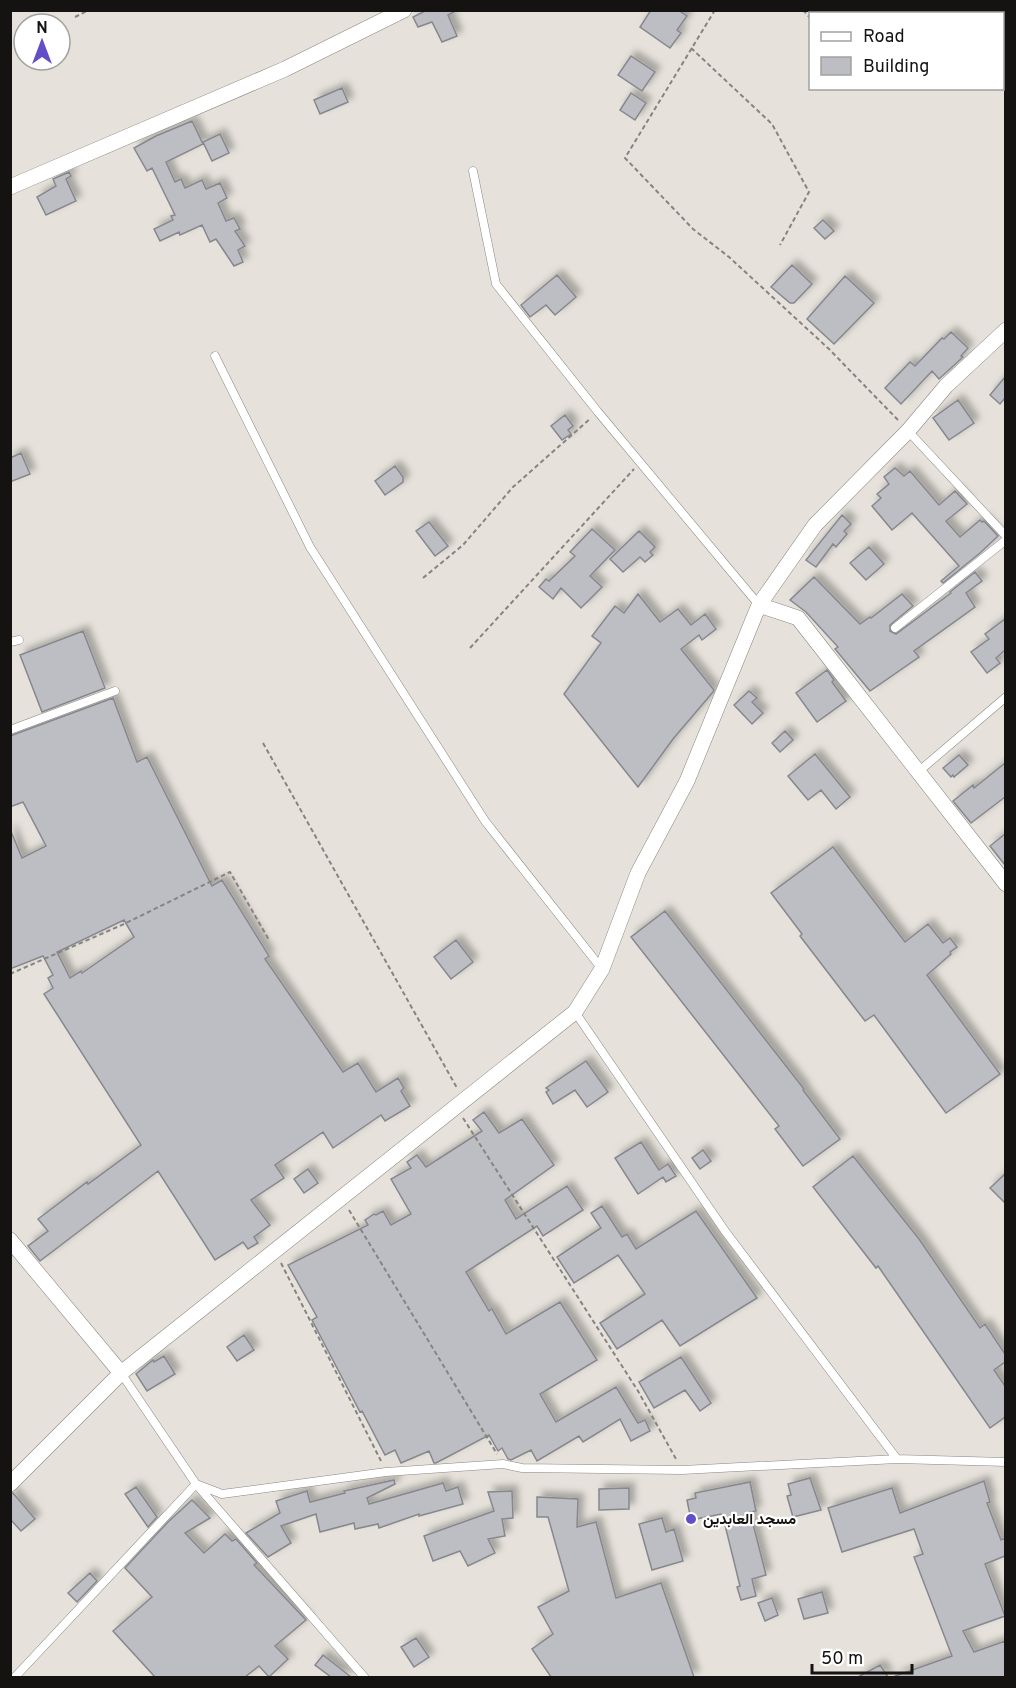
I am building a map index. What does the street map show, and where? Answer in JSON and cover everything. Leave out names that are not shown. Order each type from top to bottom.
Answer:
[{"type":"street","points":[[10,187],[285,69],[404,10]]},
{"type":"street","points":[[10,1484],[121,1373],[455,1105],[575,1012],[602,969],[638,873],[687,781],[759,604],[815,525],[908,431],[946,386],[1005,330]]},
{"type":"street","points":[[759,604],[798,618],[917,772],[1002,873]]},
{"type":"street","points":[[10,1240],[121,1373]]},
{"type":"lane","points":[[473,171],[496,284],[598,412],[759,604]]},
{"type":"lane","points":[[215,356],[317,557],[485,821],[602,969]]},
{"type":"lane","points":[[896,628],[1005,538],[908,431]]},
{"type":"lane","points":[[10,730],[115,691]]},
{"type":"lane","points":[[917,772],[1005,697]]},
{"type":"lane","points":[[575,1012],[725,1231],[897,1459]]},
{"type":"lane","points":[[121,1373],[196,1484],[365,1677]]},
{"type":"lane","points":[[196,1484],[222,1494],[386,1472],[503,1464],[522,1468],[682,1470],[897,1459],[1005,1462]]},
{"type":"lane","points":[[14,1677],[196,1484]]},
{"type":"path","points":[[75,17],[88,10]]},
{"type":"path","points":[[715,10],[625,158],[693,229],[729,257],[830,349],[908,431]]},
{"type":"path","points":[[691,48],[772,124],[809,192],[780,245]]},
{"type":"path","points":[[423,578],[463,544],[513,487],[598,412]]},
{"type":"path","points":[[470,648],[640,463]]},
{"type":"path","points":[[263,743],[458,1090],[455,1105],[638,1391],[682,1470]]},
{"type":"path","points":[[10,974],[124,924],[230,872],[269,940]]},
{"type":"path","points":[[342,1197],[503,1464]]},
{"type":"path","points":[[275,1251],[386,1472]]},
{"type":"building","points":[[427,10],[457,10],[448,15],[457,36],[442,42],[432,22],[418,27],[413,17]]},
{"type":"building","points":[[651,10],[678,10],[687,16],[677,30],[681,33],[670,48],[640,27]]},
{"type":"building","points":[[631,56],[655,72],[642,91],[618,75]]},
{"type":"building","points":[[342,88],[348,102],[320,114],[314,100]]},
{"type":"building","points":[[631,93],[646,103],[635,120],[620,110]]},
{"type":"building","points":[[192,121],[203,144],[166,162],[175,182],[181,179],[185,188],[202,180],[206,189],[220,183],[227,198],[218,203],[226,221],[234,218],[240,229],[235,231],[245,246],[238,250],[243,262],[234,266],[216,239],[210,242],[202,225],[160,241],[154,229],[173,220],[171,216],[175,215],[152,168],[147,171],[134,148]]},
{"type":"building","points":[[220,134],[229,153],[212,161],[203,142]]},
{"type":"building","points":[[69,172],[71,176],[66,179],[76,201],[46,215],[37,197],[56,186],[53,179]]},
{"type":"building","points":[[823,220],[834,231],[825,239],[814,228]]},
{"type":"building","points":[[792,265],[812,284],[794,303],[790,303],[771,287]]},
{"type":"building","points":[[557,275],[576,297],[555,315],[546,305],[530,317],[521,305]]},
{"type":"building","points":[[845,276],[874,303],[834,344],[807,319]]},
{"type":"building","points":[[951,332],[968,348],[961,356],[963,357],[939,379],[932,371],[901,404],[885,388],[910,362],[915,366],[942,338],[944,339]]},
{"type":"building","points":[[1005,377],[1005,398],[1000,404],[990,395]]},
{"type":"building","points":[[958,400],[974,423],[949,440],[933,418]]},
{"type":"building","points":[[565,415],[573,426],[568,430],[571,434],[562,440],[551,426]]},
{"type":"building","points":[[21,453],[30,474],[10,482],[10,458]]},
{"type":"building","points":[[395,466],[403,477],[403,482],[385,495],[375,481]]},
{"type":"building","points":[[895,468],[904,476],[910,471],[939,505],[955,491],[967,504],[946,521],[960,537],[980,520],[984,521],[998,536],[943,583],[941,581],[959,566],[912,513],[892,530],[872,506],[881,498],[877,494],[889,484],[884,477]]},
{"type":"building","points":[[842,515],[851,524],[844,531],[847,534],[836,547],[833,544],[816,567],[806,560]]},
{"type":"building","points":[[429,522],[448,546],[435,556],[416,531]]},
{"type":"building","points":[[592,529],[615,550],[590,576],[602,587],[581,608],[561,588],[553,599],[539,587],[546,579],[549,581],[575,556],[570,552]]},
{"type":"building","points":[[639,531],[655,547],[650,552],[653,555],[645,562],[640,557],[623,572],[610,559]]},
{"type":"building","points":[[869,547],[884,564],[866,580],[850,563]]},
{"type":"building","points":[[975,572],[982,581],[966,593],[975,607],[914,651],[919,657],[870,691],[835,649],[838,647],[806,612],[790,600],[814,577],[860,624],[902,594],[913,606],[890,625],[890,631],[896,634]]},
{"type":"building","points":[[638,594],[660,622],[678,609],[691,625],[705,614],[716,629],[702,640],[699,635],[681,649],[714,690],[673,739],[638,787],[564,694],[601,643],[592,636],[615,606],[624,613]]},
{"type":"building","points":[[1005,619],[1005,650],[996,658],[1000,663],[987,673],[971,652],[989,639],[985,634]]},
{"type":"building","points":[[83,631],[105,688],[42,712],[20,655]]},
{"type":"building","points":[[827,670],[834,680],[832,682],[846,701],[817,722],[796,693]]},
{"type":"building","points":[[749,691],[757,698],[752,702],[763,713],[752,724],[734,705]]},
{"type":"building","points":[[113,698],[137,762],[147,757],[212,886],[222,880],[269,956],[265,959],[343,1072],[358,1063],[376,1092],[398,1078],[404,1088],[401,1091],[410,1106],[385,1121],[381,1115],[333,1148],[323,1132],[275,1165],[284,1178],[251,1200],[270,1225],[254,1237],[258,1243],[248,1249],[243,1242],[215,1260],[158,1171],[40,1261],[28,1246],[48,1231],[38,1219],[141,1145],[44,994],[53,988],[48,978],[53,975],[43,956],[10,969],[10,829],[22,858],[46,846],[23,802],[10,807],[10,736]],"holes":[[[124,920],[134,937],[82,973],[81,971],[70,978],[57,952]]]},
{"type":"building","points":[[785,731],[793,740],[780,752],[772,743]]},
{"type":"building","points":[[815,754],[850,797],[836,809],[821,790],[808,800],[788,776]]},
{"type":"building","points":[[959,755],[968,765],[951,777],[943,768]]},
{"type":"building","points":[[1005,763],[1005,797],[971,823],[953,801],[973,785],[974,788]]},
{"type":"building","points":[[1005,834],[1005,865],[990,846]]},
{"type":"building","points":[[833,847],[905,942],[928,924],[943,943],[950,938],[957,947],[927,975],[1000,1074],[946,1113],[874,1015],[865,1021],[800,936],[802,934],[771,893]]},
{"type":"building","points":[[665,911],[804,1089],[840,1139],[803,1166],[775,1129],[779,1126],[631,937]]},
{"type":"building","points":[[456,940],[473,962],[451,979],[434,957]]},
{"type":"building","points":[[586,1061],[608,1092],[587,1107],[575,1090],[553,1104],[546,1092],[549,1090],[546,1088]]},
{"type":"building","points":[[484,1112],[499,1133],[522,1119],[554,1165],[505,1200],[516,1219],[567,1186],[583,1210],[543,1236],[537,1226],[466,1272],[489,1311],[492,1309],[506,1334],[560,1302],[597,1360],[540,1394],[556,1422],[616,1387],[638,1423],[645,1420],[650,1431],[631,1441],[620,1419],[583,1442],[579,1436],[537,1461],[531,1450],[511,1460],[508,1459],[502,1448],[498,1451],[489,1435],[436,1463],[429,1451],[401,1463],[395,1450],[385,1455],[362,1411],[360,1412],[312,1320],[317,1317],[288,1265],[368,1225],[365,1220],[374,1214],[383,1211],[391,1225],[411,1214],[391,1179],[411,1168],[407,1162],[417,1155],[426,1167],[482,1131],[473,1120]]},
{"type":"building","points":[[641,1142],[659,1170],[668,1164],[676,1176],[666,1182],[663,1177],[638,1194],[615,1158]]},
{"type":"building","points":[[703,1150],[711,1161],[700,1169],[692,1158]]},
{"type":"building","points":[[853,1156],[919,1239],[980,1328],[985,1324],[1005,1354],[1005,1362],[994,1370],[1005,1386],[1005,1417],[990,1428],[878,1266],[876,1268],[813,1187]]},
{"type":"building","points":[[308,1169],[318,1183],[304,1193],[294,1179]]},
{"type":"building","points":[[1005,1174],[1005,1203],[990,1188]]},
{"type":"building","points":[[602,1206],[622,1237],[627,1234],[636,1249],[696,1211],[757,1298],[680,1346],[662,1320],[617,1349],[600,1323],[645,1294],[618,1255],[574,1283],[557,1257],[601,1228],[591,1213]]},
{"type":"building","points":[[244,1335],[254,1350],[237,1361],[227,1347]]},
{"type":"building","points":[[164,1356],[175,1374],[147,1391],[136,1374],[153,1360],[154,1362]]},
{"type":"building","points":[[681,1357],[711,1403],[700,1411],[685,1390],[654,1408],[639,1382]]},
{"type":"building","points":[[810,1478],[821,1510],[793,1517],[787,1496],[791,1495],[788,1484]]},
{"type":"building","points":[[394,1480],[395,1484],[367,1498],[369,1504],[443,1483],[446,1491],[458,1487],[463,1504],[419,1516],[419,1514],[379,1528],[378,1524],[355,1529],[354,1523],[320,1532],[316,1514],[281,1526],[291,1543],[268,1557],[246,1533],[280,1513],[276,1501],[307,1491],[310,1502],[345,1493],[344,1491]]},
{"type":"building","points":[[984,1481],[990,1502],[987,1503],[1001,1540],[1005,1538],[1005,1556],[985,1564],[1005,1616],[963,1631],[974,1652],[1005,1641],[1005,1677],[895,1677],[952,1656],[914,1557],[923,1554],[914,1529],[842,1552],[828,1508],[892,1488],[900,1513]]},
{"type":"building","points":[[750,1482],[756,1511],[750,1512],[766,1575],[752,1579],[756,1596],[741,1600],[737,1587],[740,1586],[723,1517],[721,1514],[691,1520],[687,1500],[696,1498],[695,1493]]},
{"type":"building","points":[[136,1487],[157,1517],[148,1527],[125,1494]]},
{"type":"building","points":[[629,1488],[629,1509],[599,1510],[599,1489]]},
{"type":"building","points":[[512,1491],[513,1518],[502,1519],[505,1536],[488,1539],[495,1553],[468,1566],[460,1551],[433,1561],[424,1536],[494,1511],[488,1492]]},
{"type":"building","points":[[10,1493],[13,1493],[35,1519],[21,1531],[10,1519]]},
{"type":"building","points":[[537,1497],[578,1499],[577,1527],[596,1522],[616,1598],[661,1583],[694,1677],[551,1677],[532,1649],[553,1634],[538,1607],[569,1591],[548,1517],[537,1517]]},
{"type":"building","points":[[192,1500],[210,1518],[185,1533],[204,1553],[225,1534],[232,1541],[236,1539],[257,1563],[254,1565],[306,1620],[275,1646],[288,1659],[269,1677],[259,1666],[245,1677],[155,1677],[113,1631],[152,1597],[125,1568]]},
{"type":"building","points":[[662,1518],[666,1532],[674,1529],[683,1561],[652,1570],[639,1524]]},
{"type":"building","points":[[90,1573],[97,1581],[77,1602],[68,1593]]},
{"type":"building","points":[[822,1592],[828,1613],[804,1619],[798,1599]]},
{"type":"building","points":[[772,1598],[778,1615],[765,1621],[758,1603]]},
{"type":"building","points":[[416,1638],[429,1657],[414,1667],[401,1647]]},
{"type":"building","points":[[323,1655],[351,1677],[331,1677],[315,1665]]},
{"type":"building","points":[[880,1665],[888,1677],[858,1677]]},
{"type":"place","name":"مسجد العابدين","points":[[691,1519]]}]
